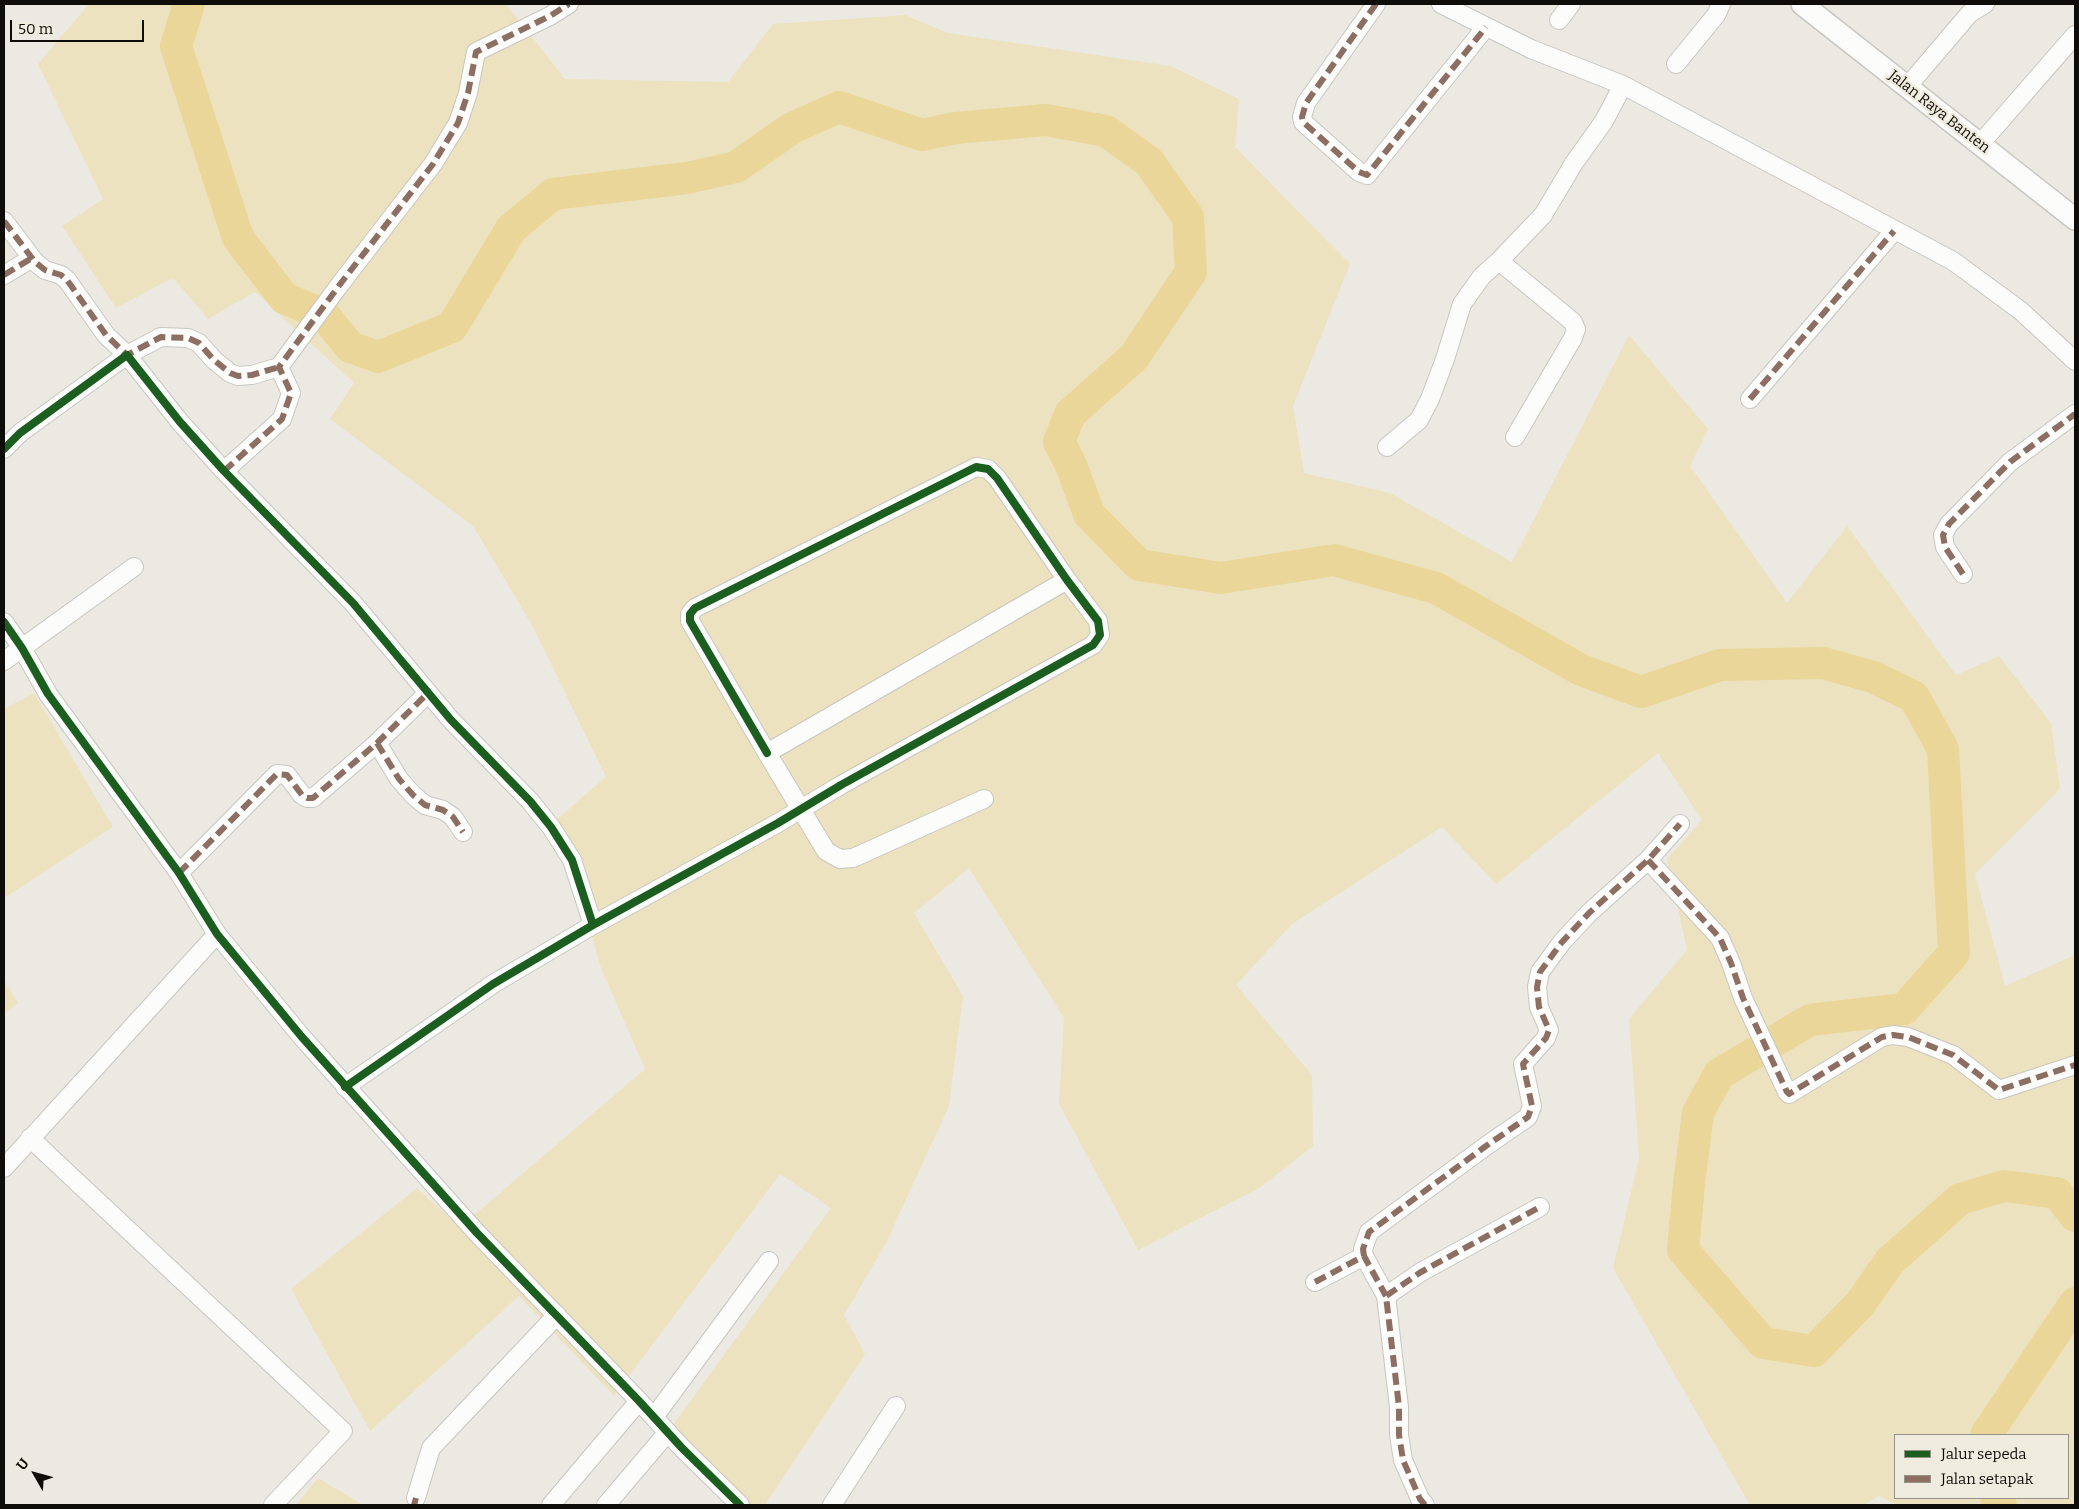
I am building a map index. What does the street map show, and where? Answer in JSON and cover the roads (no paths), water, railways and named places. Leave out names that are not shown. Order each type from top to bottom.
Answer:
[{"type":"main road","name":"Jalan Raya Banten","points":[[1802,4],[2075,219]]},
{"type":"street","points":[[4,449],[20,433],[127,355],[162,337],[188,338],[199,344],[230,373],[238,376],[252,375],[282,362],[420,182],[458,123],[468,93],[476,52],[534,24],[569,4]]},
{"type":"street","points":[[1376,4],[1306,103],[1302,117],[1303,122],[1359,172],[1367,175],[1486,27]]},
{"type":"street","points":[[1441,4],[1531,49],[1624,85],[1953,261],[2021,311],[2075,361]]},
{"type":"street","points":[[1559,20],[1571,4]]},
{"type":"street","points":[[1676,64],[1716,15],[1721,4]]},
{"type":"street","points":[[1907,87],[1970,13],[1986,4]]},
{"type":"street","points":[[1980,144],[2075,35]]},
{"type":"street","points":[[1387,447],[1419,420],[1441,372],[1462,304],[1482,276],[1500,261],[1543,215],[1574,163],[1604,121],[1624,85]]},
{"type":"street","points":[[4,221],[32,258],[45,270],[61,275],[67,280],[106,335],[127,355],[180,422],[224,471],[353,603],[450,720],[530,801],[552,827],[572,860],[593,925]]},
{"type":"street","points":[[1750,399],[1894,231]]},
{"type":"street","points":[[4,275],[32,258]]},
{"type":"street","points":[[1500,261],[1574,322],[1576,329],[1573,338],[1515,437]]},
{"type":"street","points":[[224,471],[282,420],[291,393],[282,362]]},
{"type":"street","points":[[1963,574],[1945,547],[1943,535],[1949,524],[2010,462],[2075,414]]},
{"type":"street","points":[[345,1087],[493,984],[593,925],[800,809],[850,780],[1093,645],[1100,635],[1098,621],[1067,580],[997,478],[988,469],[976,467],[695,608],[690,614],[690,621],[800,809],[826,852],[840,859],[853,858],[984,799]]},
{"type":"street","points":[[4,661],[134,567]]},
{"type":"street","points":[[768,753],[1067,580]]},
{"type":"street","points":[[4,622],[22,648],[48,694],[179,873],[217,934],[345,1087],[478,1234],[740,1505]]},
{"type":"street","points":[[179,873],[277,774],[287,775],[302,795],[307,798],[313,798],[377,744],[428,693]]},
{"type":"street","points":[[377,744],[399,778],[413,795],[425,804],[444,810],[453,817],[463,832]]},
{"type":"street","points":[[1425,1505],[1420,1499],[1403,1460],[1386,1296],[1364,1256],[1363,1248],[1369,1232],[1486,1146],[1528,1118],[1532,1106],[1523,1064],[1546,1038],[1549,1030],[1539,1006],[1537,987],[1540,972],[1562,942],[1589,913],[1648,860],[1680,824]]},
{"type":"street","points":[[1648,860],[1720,938],[1743,998],[1787,1092],[1792,1094],[1882,1038],[1893,1035],[1908,1037],[1953,1055],[1999,1090],[2075,1066]]},
{"type":"street","points":[[4,1168],[217,934]]},
{"type":"street","points":[[30,1138],[342,1431],[274,1505]]},
{"type":"street","points":[[1386,1296],[1421,1272],[1540,1207]]},
{"type":"street","points":[[1315,1282],[1364,1256]]},
{"type":"street","points":[[654,1417],[769,1261]]},
{"type":"street","points":[[416,1498],[431,1448],[556,1315]]},
{"type":"street","points":[[551,1505],[639,1400]]},
{"type":"street","points":[[832,1505],[896,1406]]},
{"type":"street","points":[[606,1505],[668,1432]]},
{"type":"waterway","points":[[189,4],[176,46],[238,238],[284,298],[324,315],[350,347],[378,357],[452,327],[511,229],[553,194],[687,178],[736,167],[792,128],[839,107],[922,135],[955,128],[1046,120],[1106,131],[1149,162],[1188,217],[1191,272],[1134,357],[1070,414],[1059,442],[1071,465],[1089,514],[1139,565],[1221,578],[1334,560],[1436,588],[1581,670],[1641,692],[1720,665],[1823,663],[1873,677],[1914,697],[1943,749],[1954,953],[1904,1009],[1810,1020],[1719,1074],[1698,1113],[1683,1250],[1763,1343],[1814,1351],[1860,1304],[1890,1261],[1960,1199],[2004,1186],[2057,1193],[2075,1216]]},
{"type":"waterway","points":[[1987,1434],[2075,1303]]},
{"type":"waterway","points":[[1997,1499],[2001,1505]]}]
